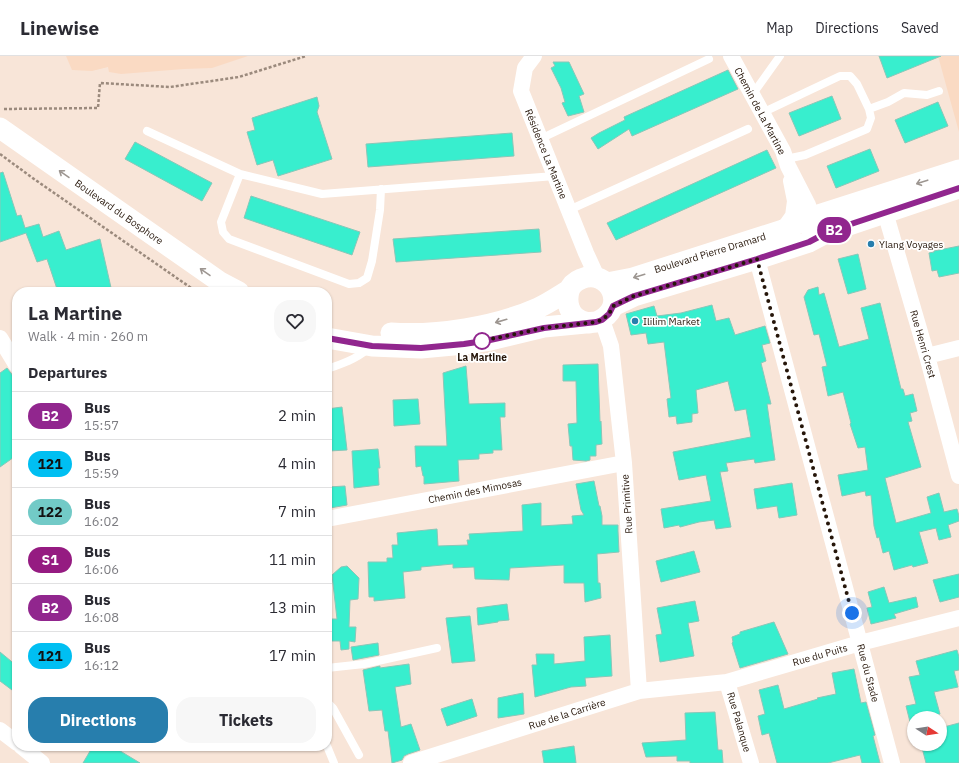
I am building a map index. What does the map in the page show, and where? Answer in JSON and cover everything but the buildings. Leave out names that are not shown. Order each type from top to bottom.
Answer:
[{"type":"street","name":"Résidence La Martine","points":[[534,56],[525,68],[520,91],[586,253],[602,280]]},
{"type":"street","name":"Chemin de La Martine","points":[[731,56],[783,151],[787,163],[795,201],[793,216],[783,230]]},
{"type":"street","name":"Boulevard du Bosphore","points":[[0,128],[220,282],[230,287]]},
{"type":"street","name":"Boulevard du Bosphore","points":[[0,146],[203,287]]},
{"type":"street","name":"Chemin de La Martine","points":[[787,163],[805,197],[812,217]]},
{"type":"street","name":"Boulevard Pierre Dramard","points":[[602,280],[633,278],[783,230],[812,217],[959,170]]},
{"type":"street","name":"Boulevard Pierre Dramard","points":[[602,316],[634,296],[809,242],[828,232],[959,188]]},
{"type":"street","name":"Rue Henri Crest","points":[[885,212],[959,476]]},
{"type":"street","name":"Boulevard Pierre Dramard","points":[[718,270],[726,261],[735,256],[791,239],[799,235],[808,228],[812,217]]},
{"type":"street","points":[[332,324],[369,331],[408,334],[460,330],[501,321],[538,308],[557,298],[573,285],[586,276],[602,280],[612,290],[614,298],[602,316],[580,321],[573,315],[569,307],[567,298],[573,285],[585,265],[586,253]]},
{"type":"street","name":"Rue du Stade","points":[[757,259],[892,763]]},
{"type":"street","points":[[332,339],[372,346],[421,348],[490,340],[602,316]]},
{"type":"street","name":"Rue Primitive","points":[[602,316],[611,346],[624,463],[639,691]]},
{"type":"street","points":[[0,338],[12,358]]},
{"type":"street","points":[[926,356],[959,348]]},
{"type":"street","name":"Chemin des Mimosas","points":[[332,518],[624,463]]},
{"type":"street","name":"Rue du Puits","points":[[727,682],[860,643],[959,618]]},
{"type":"street","name":"Rue de la Carrière","points":[[411,763],[639,691],[727,682]]},
{"type":"street","name":"Rue Palanque","points":[[727,682],[751,763]]},
{"type":"street","points":[[0,730],[12,739]]},
{"type":"street","points":[[27,751],[42,763]]},
{"type":"lane","points":[[752,95],[780,56]]},
{"type":"lane","points":[[540,139],[709,59]]},
{"type":"lane","points":[[762,113],[840,76],[850,76],[857,84],[869,109],[871,118],[867,129],[787,163]]},
{"type":"lane","points":[[869,109],[888,102],[904,93],[927,95],[939,91]]},
{"type":"lane","points":[[569,210],[748,129]]},
{"type":"lane","points":[[147,131],[240,174],[322,194],[555,176]]},
{"type":"lane","points":[[240,174],[221,222],[223,232],[229,239],[349,284],[359,283],[367,278],[372,261],[380,210],[380,189]]},
{"type":"lane","points":[[332,367],[359,356],[372,346]]},
{"type":"lane","points":[[332,667],[364,664],[437,648]]},
{"type":"lane","points":[[332,707],[359,755]]},
{"type":"lane","points":[[329,751],[334,763]]},
{"type":"path","points":[[0,109],[98,108],[100,83],[170,87],[239,77],[306,56]]},
{"type":"path","points":[[0,154],[190,287]]},
{"type":"shaded area","points":[[66,56],[248,56],[212,68],[121,74],[109,72],[108,67],[92,71],[72,70]]},
{"type":"shaded area","points":[[938,56],[959,56],[959,132]]},
{"type":"bus line","name":"B2","points":[[332,339],[372,346],[421,348],[464,344],[544,328],[596,322],[602,320],[609,314],[613,306],[634,296],[770,255],[809,242],[828,232],[842,227],[959,188]]},
{"type":"place","name":"Ylang Voyages","points":[[871,244]]},
{"type":"place","name":"Ililim Market","points":[[635,321]]},
{"type":"place","name":"La Martine","points":[[482,341]]},
{"type":"route","points":[[482,341],[477,342],[544,328],[596,322],[602,320],[609,314],[613,306],[634,296],[757,259],[852,613]]}]
